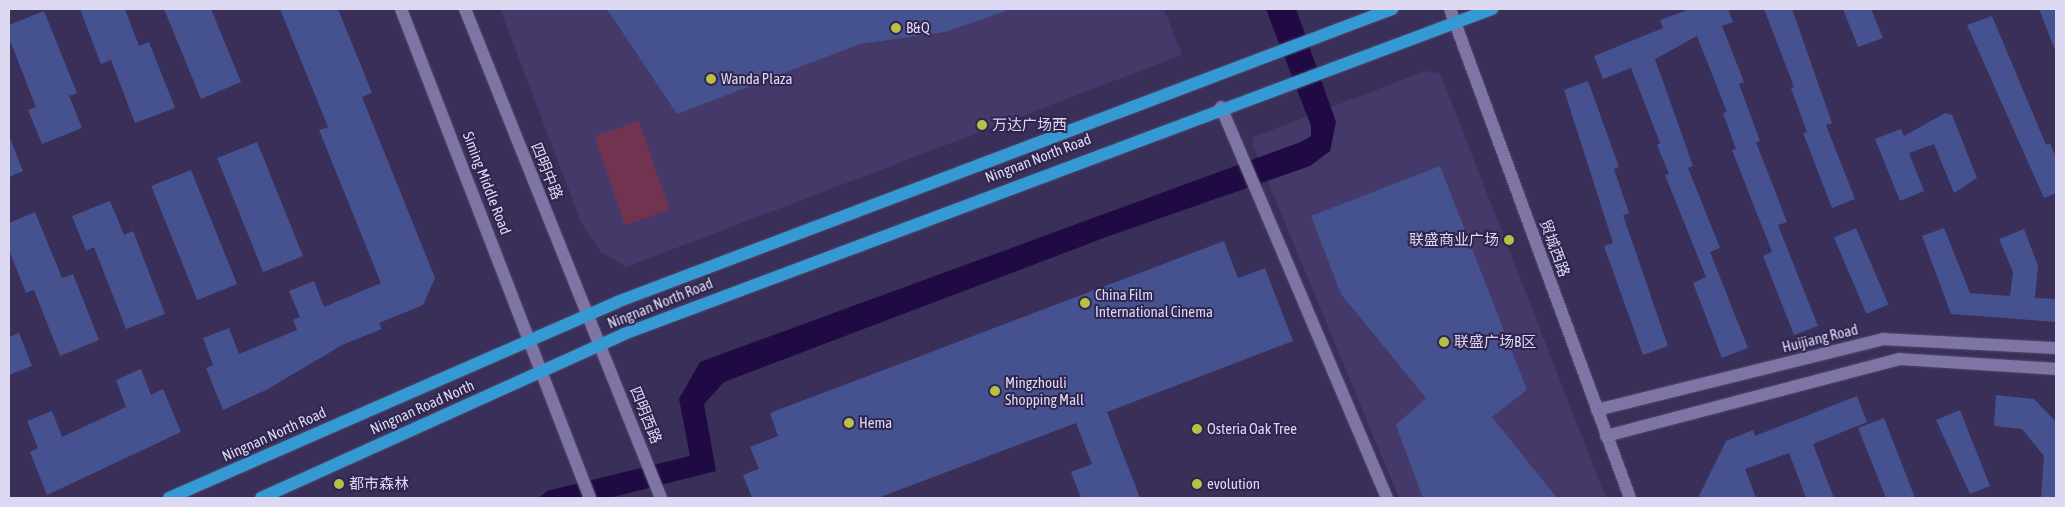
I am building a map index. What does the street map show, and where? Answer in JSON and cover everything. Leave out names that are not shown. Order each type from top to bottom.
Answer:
[{"type":"main road","name":"Siming Middle Road","points":[[401,9],[542,370]]},
{"type":"main road","name":"四明中路","points":[[465,9],[598,346]]},
{"type":"main road","name":"Ningnan North Road","points":[[169,498],[530,337],[586,314],[1392,9]]},
{"type":"main road","name":"贸城西路","points":[[1450,9],[1630,498]]},
{"type":"main road","name":"Ningnan North Road","points":[[598,346],[1221,107],[1492,9]]},
{"type":"main road","points":[[1221,107],[1387,498]]},
{"type":"main road","name":"Huijiang Road","points":[[1597,410],[1883,339],[2056,348]]},
{"type":"main road","name":"Ningnan Road North","points":[[261,498],[598,346]]},
{"type":"main road","name":"四明西路","points":[[598,346],[661,498]]},
{"type":"main road","points":[[1606,436],[1899,359],[2056,369]]},
{"type":"main road","points":[[542,370],[590,498]]},
{"type":"shaded area","points":[[500,9],[1164,9],[1182,55],[626,267],[600,251],[581,222]]},
{"type":"shaded area","points":[[1266,9],[1296,9],[1336,122],[1330,151],[1310,166],[1109,236],[724,382],[704,404],[716,471],[609,498],[539,498],[547,491],[690,456],[679,399],[700,362],[1301,142],[1311,136],[1311,126]]},
{"type":"shaded area","points":[[1425,71],[1440,73],[1606,498],[1399,498],[1253,146],[1253,137]]},
{"type":"shaded area","points":[[639,121],[670,210],[625,225],[595,136]]},
{"type":"building","points":[[80,9],[125,9],[139,46],[149,42],[175,108],[135,123],[111,60],[101,64]]},
{"type":"building","points":[[164,9],[211,9],[241,82],[201,99]]},
{"type":"building","points":[[280,9],[338,9],[372,93],[362,97],[435,278],[423,305],[379,323],[382,329],[342,345],[268,389],[223,410],[206,368],[213,365],[203,338],[229,328],[239,354],[297,330],[293,320],[300,317],[289,291],[314,281],[324,307],[381,283],[319,130],[328,127]]},
{"type":"building","name":"Wanda Plaza","points":[[607,9],[1006,9],[1006,11],[945,32],[860,44],[677,114]]},
{"type":"building","points":[[1690,9],[1728,9],[1733,22],[1722,26],[1744,82],[1739,84],[1760,141],[1756,142],[1787,222],[1778,225],[1818,326],[1794,335],[1763,256],[1772,252],[1732,150],[1736,149],[1723,113],[1727,112],[1697,36],[1655,59],[1693,166],[1688,168],[1720,248],[1710,252],[1748,348],[1722,358],[1693,283],[1706,277],[1665,175],[1669,174],[1657,145],[1660,143],[1631,68],[1603,79],[1594,56],[1663,28],[1660,20]]},
{"type":"building","points":[[1764,9],[1792,9],[1832,123],[1826,125],[1855,199],[1832,208],[1803,133],[1807,132],[1791,88],[1794,87]]},
{"type":"building","points":[[1843,9],[1871,9],[1883,38],[1858,47]]},
{"type":"building","points":[[2039,9],[2056,9],[2056,50],[2055,50]]},
{"type":"building","points":[[44,11],[77,93],[69,96],[82,128],[42,144],[28,110],[36,107],[9,38],[9,25]]},
{"type":"building","points":[[1992,16],[2046,145],[2050,143],[2056,158],[2056,193],[2044,198],[1967,25]]},
{"type":"building","points":[[1588,81],[1619,167],[1614,169],[1629,213],[1623,215],[1668,346],[1643,355],[1604,246],[1613,243],[1564,90]]},
{"type":"building","points":[[1945,113],[1952,115],[1977,178],[1954,193],[1934,144],[1909,153],[1924,191],[1900,201],[1875,139],[1901,129],[1904,136]]},
{"type":"building","points":[[9,136],[23,171],[9,177]]},
{"type":"building","points":[[257,142],[303,256],[263,272],[217,158]]},
{"type":"building","name":"联盛广场B区","points":[[1440,166],[1527,390],[1492,417],[1557,498],[1423,498],[1396,425],[1426,398],[1341,294],[1311,216]]},
{"type":"building","points":[[191,170],[237,284],[197,300],[151,186]]},
{"type":"building","points":[[110,201],[124,235],[133,231],[165,314],[126,329],[94,247],[86,251],[72,216]]},
{"type":"building","points":[[35,212],[62,278],[73,274],[99,340],[60,356],[34,290],[26,293],[9,250],[9,223]]},
{"type":"building","points":[[1856,228],[1888,304],[1866,314],[1834,237]]},
{"type":"building","points":[[1944,228],[1970,293],[2010,296],[2013,272],[1999,239],[2024,229],[2038,266],[2035,298],[2056,299],[2056,322],[1951,314],[1922,236]]},
{"type":"building","name":"Mingzhouli Shopping Mall","points":[[1224,241],[1238,278],[1265,268],[1293,341],[1107,412],[1140,498],[1081,498],[1071,472],[1092,464],[1076,423],[878,498],[752,498],[743,475],[759,469],[750,447],[778,436],[770,413]]},
{"type":"building","points":[[19,333],[32,366],[9,375],[9,337]]},
{"type":"building","points":[[141,369],[151,395],[163,389],[181,432],[47,495],[30,452],[38,448],[27,421],[52,411],[62,437],[126,407],[116,380]]},
{"type":"building","points":[[1996,395],[2034,399],[2056,422],[2056,498],[2041,498],[2044,456],[2022,429],[1994,426]]},
{"type":"building","points":[[1857,396],[1867,422],[1813,444],[1834,498],[1806,498],[1789,453],[1745,469],[1756,498],[1698,498],[1726,441],[1753,430],[1755,436]]},
{"type":"building","points":[[1960,410],[1990,486],[1970,494],[1936,420]]},
{"type":"building","points":[[1884,418],[1915,498],[1886,498],[1858,428]]},
{"type":"place","name":"B&Q","points":[[896,28]]},
{"type":"place","name":"Wanda Plaza","points":[[711,79]]},
{"type":"place","name":"万达广场西","points":[[982,125]]},
{"type":"place","name":"联盛商业广场","points":[[1509,240]]},
{"type":"place","name":"China Film International Cinema","points":[[1085,303]]},
{"type":"place","name":"联盛广场B区","points":[[1444,342]]},
{"type":"place","name":"Mingzhouli Shopping Mall","points":[[995,391]]},
{"type":"place","name":"Hema","points":[[849,423]]},
{"type":"place","name":"Osteria Oak Tree","points":[[1197,429]]},
{"type":"place","name":"都市森林","points":[[339,484]]},
{"type":"place","name":"evolution","points":[[1197,484]]}]
